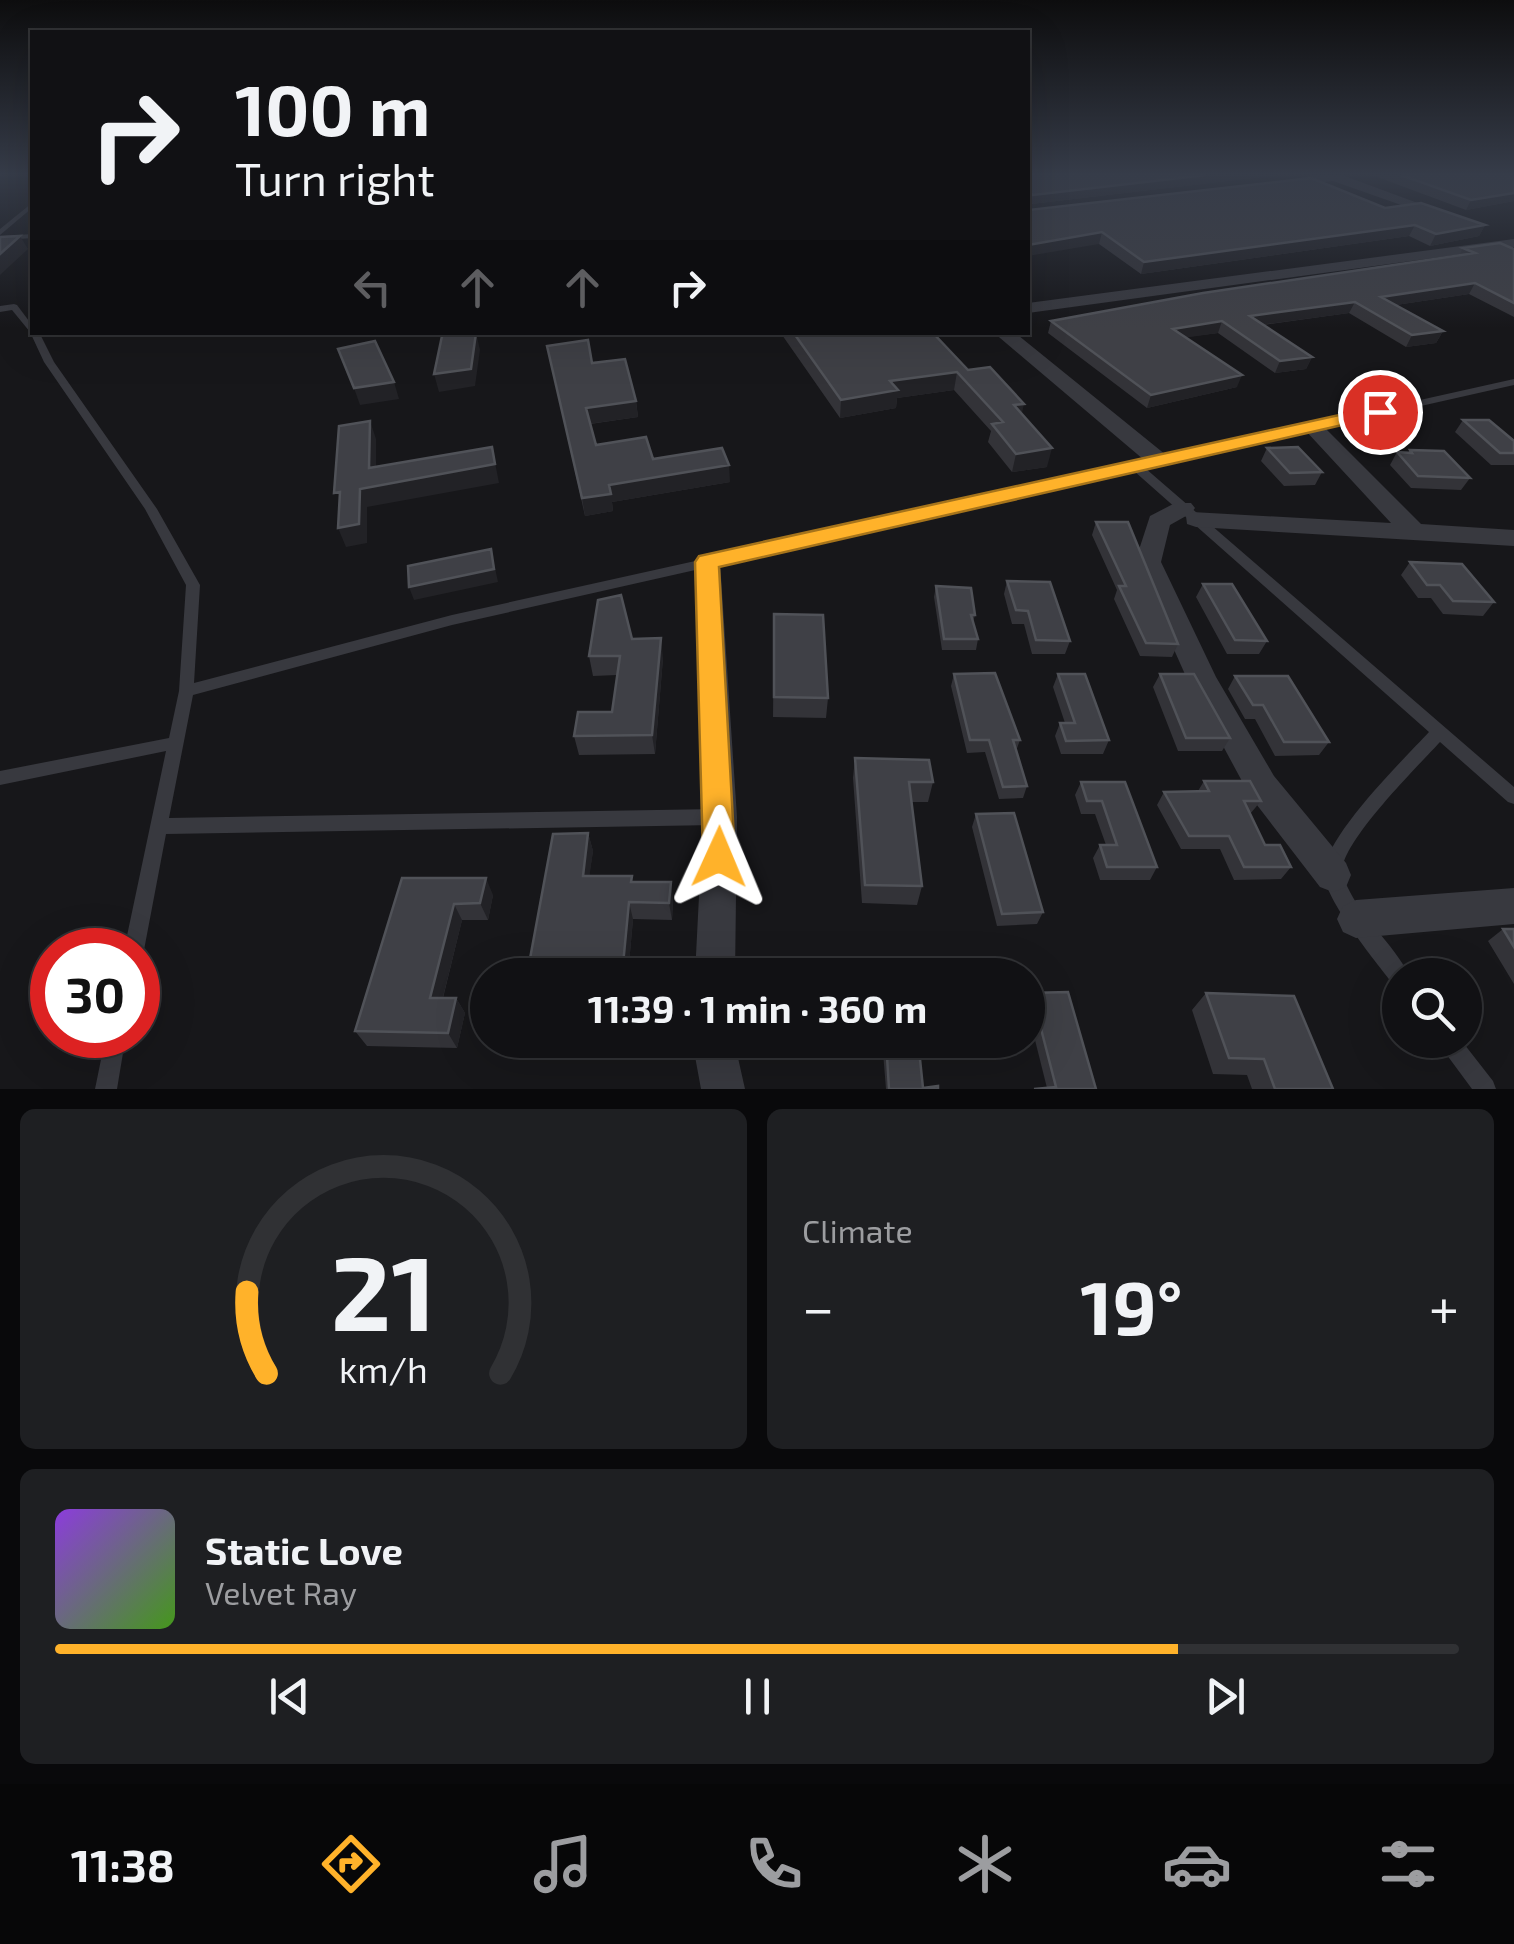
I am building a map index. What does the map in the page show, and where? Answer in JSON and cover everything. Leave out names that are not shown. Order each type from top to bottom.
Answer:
[{"type":"street","points":[[1478,227],[1514,241]]},
{"type":"street","points":[[1030,308],[1514,241]]},
{"type":"street","points":[[1006,335],[1158,460]]},
{"type":"street","points":[[1312,426],[1415,533]]},
{"type":"street","points":[[1333,875],[1262,786],[1204,680],[1148,562],[1159,520],[1190,514],[1514,538]]},
{"type":"street","points":[[707,562],[720,817],[716,958]]},
{"type":"street","points":[[1356,918],[1514,906]]},
{"type":"street","points":[[717,1058],[723,1089]]},
{"type":"lane","points":[[0,235],[30,236]]},
{"type":"lane","points":[[0,308],[30,303]]},
{"type":"lane","points":[[14,307],[30,327]]},
{"type":"lane","points":[[35,335],[49,362],[151,509],[193,585],[186,691],[138,928]]},
{"type":"lane","points":[[186,691],[452,620],[1514,382]]},
{"type":"lane","points":[[1134,465],[1514,797]]},
{"type":"lane","points":[[1386,958],[1356,918],[1333,875],[1338,848],[1438,733]]},
{"type":"lane","points":[[0,778],[175,743]]},
{"type":"lane","points":[[158,826],[720,817]]},
{"type":"lane","points":[[106,1089],[112,1058]]},
{"type":"lane","points":[[1462,1058],[1485,1089]]},
{"type":"building","points":[[1030,226],[1409,226],[1144,262],[1102,232],[1030,245]]},
{"type":"building","points":[[1417,226],[1481,226],[1436,234]]},
{"type":"building","points":[[20,236],[0,254],[0,237]]},
{"type":"building","points":[[1500,243],[1514,249],[1514,303],[1475,283],[1381,297],[1443,331],[1412,335],[1355,302],[1250,316],[1312,357],[1280,361],[1222,321],[1173,329],[1242,375],[1151,395],[1051,321],[1203,293],[1475,253],[1463,248]]},
{"type":"building","points":[[476,335],[471,369],[434,374],[442,336]]},
{"type":"building","points":[[795,335],[935,335],[968,370],[990,367],[1024,404],[1014,405],[1052,448],[1016,454],[992,424],[1003,422],[957,372],[890,381],[898,390],[841,400]]},
{"type":"building","points":[[588,340],[592,363],[625,359],[636,401],[586,408],[596,445],[646,437],[653,459],[722,448],[729,465],[609,485],[611,494],[582,498],[547,346]]},
{"type":"building","points":[[375,341],[394,382],[354,388],[338,349]]},
{"type":"building","points":[[1463,420],[1489,420],[1514,441],[1514,453],[1500,453]]},
{"type":"building","points":[[370,421],[369,468],[492,447],[495,464],[360,489],[359,524],[338,528],[340,492],[334,493],[339,426]]},
{"type":"building","points":[[1298,447],[1322,472],[1290,473],[1267,448]]},
{"type":"building","points":[[1410,450],[1444,451],[1470,478],[1418,476],[1397,452],[1412,453]]},
{"type":"building","points":[[1096,522],[1128,522],[1178,644],[1146,643],[1119,586],[1126,586]]},
{"type":"building","points":[[491,549],[494,569],[409,587],[408,566]]},
{"type":"building","points":[[1410,562],[1462,564],[1494,602],[1453,601],[1440,585],[1427,585]]},
{"type":"building","points":[[1007,581],[1050,582],[1070,641],[1036,640],[1028,611],[1016,610]]},
{"type":"building","points":[[1203,584],[1232,584],[1267,641],[1235,640]]},
{"type":"building","points":[[936,586],[971,588],[975,615],[971,615],[978,639],[944,639]]},
{"type":"building","points":[[621,595],[632,639],[661,638],[652,735],[574,736],[578,712],[612,712],[620,656],[589,656],[598,600]]},
{"type":"building","points":[[774,614],[823,615],[828,698],[774,697]]},
{"type":"building","points":[[995,673],[1020,740],[1013,740],[1027,786],[1003,787],[989,740],[970,740],[954,674]]},
{"type":"building","points":[[1058,674],[1085,674],[1109,740],[1066,741],[1060,723],[1075,723]]},
{"type":"building","points":[[1160,674],[1194,674],[1230,738],[1186,738]]},
{"type":"building","points":[[1235,676],[1288,676],[1329,742],[1284,742],[1263,705],[1253,705]]},
{"type":"building","points":[[855,758],[929,760],[933,782],[909,782],[922,886],[865,885]]},
{"type":"building","points":[[1204,781],[1250,781],[1261,801],[1244,801],[1265,845],[1280,845],[1291,867],[1244,867],[1229,836],[1189,836],[1164,792],[1209,791]]},
{"type":"building","points":[[1081,782],[1125,782],[1157,867],[1107,867],[1100,845],[1117,845],[1102,801],[1087,801]]},
{"type":"building","points":[[1014,813],[1043,912],[1002,914],[976,814]]},
{"type":"building","points":[[588,833],[583,876],[632,876],[631,882],[671,882],[669,903],[629,902],[624,958],[530,958],[553,834]]},
{"type":"building","points":[[402,878],[486,878],[480,903],[454,904],[430,998],[456,998],[448,1033],[355,1031]]},
{"type":"building","points":[[1503,929],[1514,929],[1514,947]]},
{"type":"building","points":[[1068,992],[1096,1089],[1034,1089],[1056,1087],[1045,1044],[1045,993]]},
{"type":"building","points":[[1206,993],[1294,996],[1333,1089],[1275,1089],[1264,1059],[1229,1058]]},
{"type":"building","points":[[887,1058],[920,1058],[923,1088],[938,1086],[938,1089],[889,1089]]},
{"type":"route","points":[[719,857],[707,562],[1380,412]]}]
